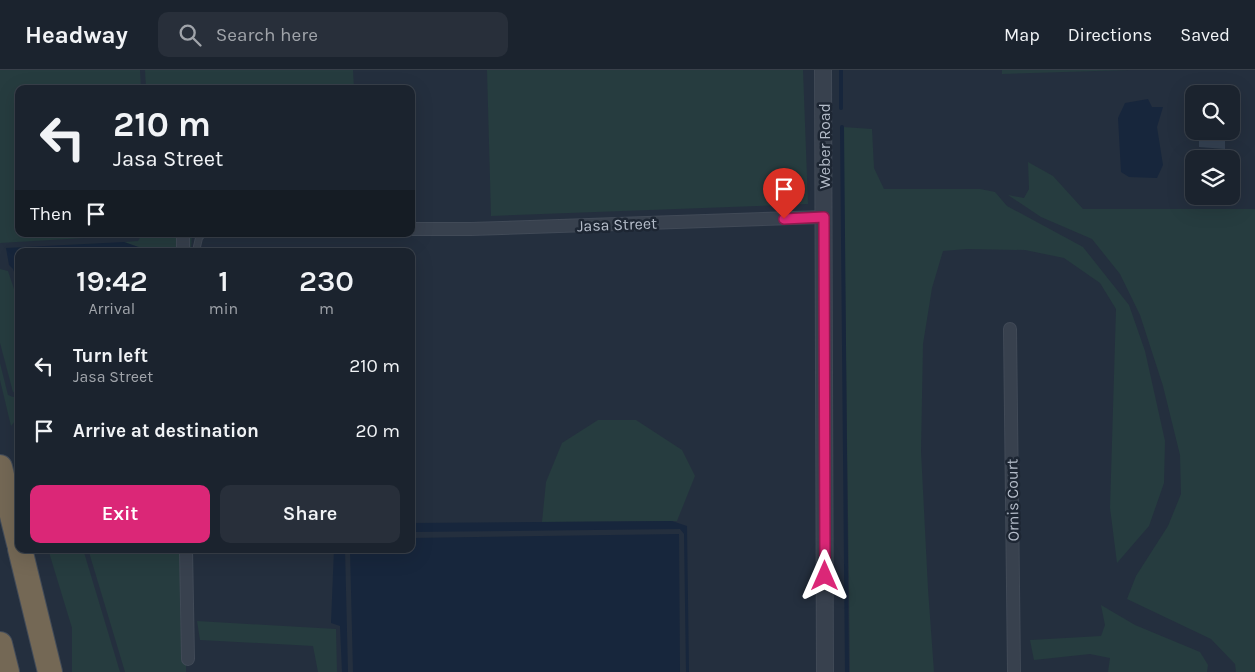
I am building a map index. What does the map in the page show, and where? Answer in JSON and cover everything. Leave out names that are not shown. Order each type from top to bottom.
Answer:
[{"type":"highway","points":[[0,467],[15,528]]},
{"type":"highway","points":[[21,553],[50,672]]},
{"type":"highway","points":[[0,644],[7,672]]},
{"type":"street","name":"Weber Road","points":[[823,70],[826,672]]},
{"type":"street","name":"Jasa Street","points":[[415,228],[471,229],[824,217]]},
{"type":"street","name":"Ornis Court","points":[[1010,329],[1014,672]]},
{"type":"street","points":[[186,553],[188,660]]},
{"type":"green space","points":[[0,70],[140,70],[141,85],[15,85],[15,237],[102,237],[0,243]]},
{"type":"green space","points":[[145,70],[353,70],[354,85],[146,85]]},
{"type":"green space","points":[[487,70],[803,70],[808,204],[491,216]]},
{"type":"green space","points":[[1002,70],[1129,70],[1002,74]]},
{"type":"green space","points":[[843,127],[872,129],[874,168],[884,189],[980,189],[995,192],[1007,206],[1083,247],[1129,305],[1145,351],[1165,441],[1164,483],[1149,526],[1117,563],[1110,508],[1116,309],[1100,283],[1064,258],[1025,250],[967,249],[943,251],[932,288],[923,344],[921,451],[934,672],[850,672]]},
{"type":"green space","points":[[1028,162],[1053,176],[1083,209],[1255,209],[1255,672],[1236,672],[1235,664],[1211,639],[1127,599],[1136,576],[1168,526],[1181,494],[1180,455],[1163,386],[1140,315],[1120,274],[1092,239],[1041,217],[1008,195],[1024,198],[1029,189]]},
{"type":"green space","points":[[140,237],[192,237],[191,248],[141,248],[124,242],[138,241]]},
{"type":"green space","points":[[0,269],[8,271],[15,292],[15,392],[13,392],[0,343]]},
{"type":"green space","points":[[0,363],[8,395],[15,397],[15,421],[11,426],[0,380]]},
{"type":"green space","points":[[598,420],[636,420],[682,450],[695,476],[677,521],[542,522],[546,482],[562,443]]},
{"type":"green space","points":[[49,553],[84,553],[120,672],[72,672],[72,628]]},
{"type":"green space","points":[[89,553],[186,553],[186,672],[125,672]]},
{"type":"green space","points":[[1101,605],[1135,625],[1200,652],[1208,665],[1207,672],[1108,672],[1110,658],[1090,654],[1034,660],[1030,640],[1101,636],[1105,625]]},
{"type":"green space","points":[[197,621],[336,629],[337,672],[318,672],[313,646],[200,640]]},
{"type":"water","points":[[1148,99],[1152,107],[1163,107],[1157,127],[1163,165],[1157,178],[1129,177],[1121,172],[1118,118],[1125,103]]},
{"type":"water","points":[[124,242],[141,248],[15,248],[15,275],[9,265],[6,248]]},
{"type":"water","points":[[672,521],[687,526],[689,672],[686,672],[684,534],[680,529],[415,532],[415,523]]},
{"type":"water","points":[[679,534],[680,672],[353,672],[350,553],[415,553],[415,538]]},
{"type":"water","points":[[334,553],[345,553],[348,672],[342,672],[340,626],[331,623]]},
{"type":"building","points":[[1199,140],[1225,140],[1225,149],[1199,147]]},
{"type":"waterway","points":[[841,70],[841,108]]},
{"type":"waterway","points":[[842,127],[847,672]]},
{"type":"route","points":[[784,219],[824,217],[825,576]]}]
